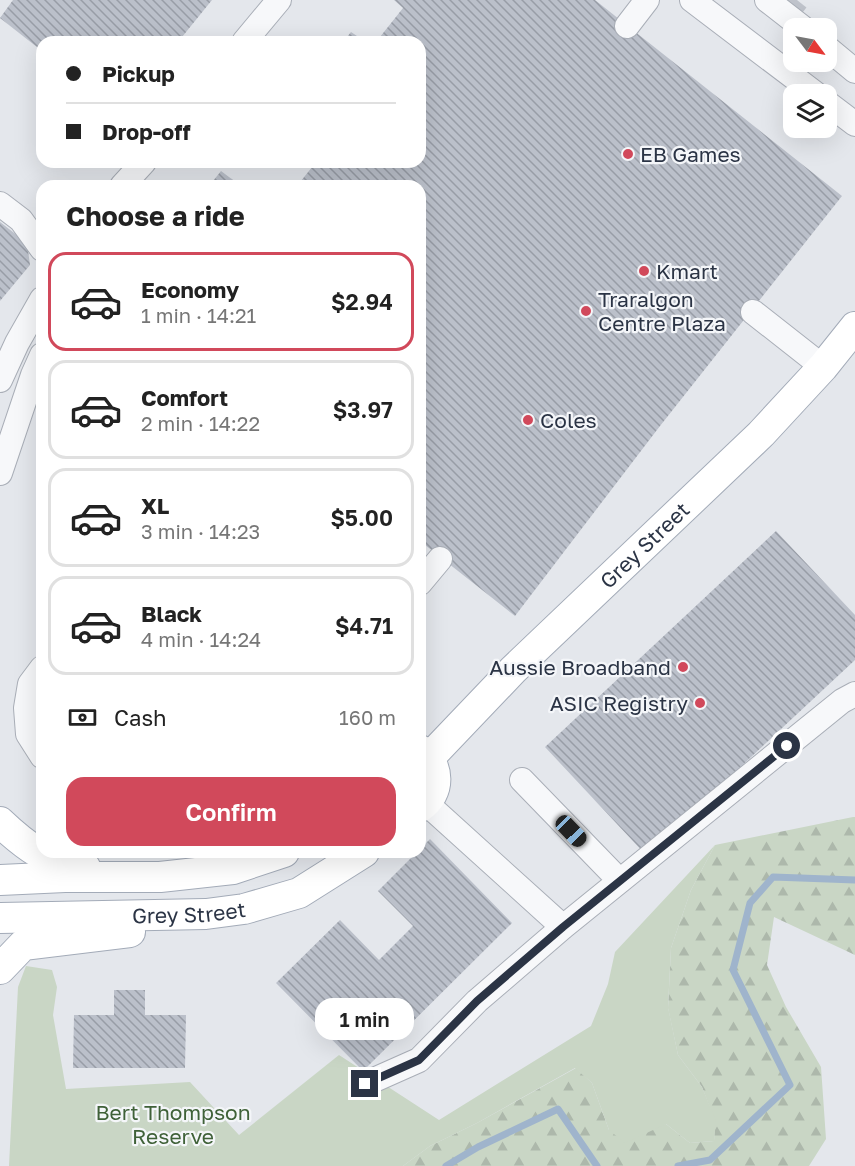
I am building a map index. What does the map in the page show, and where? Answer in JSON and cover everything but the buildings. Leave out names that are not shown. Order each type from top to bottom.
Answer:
[{"type":"main road","name":"Grey Street","points":[[426,752],[761,434],[855,327]]},
{"type":"main road","points":[[426,757],[435,771],[436,783],[433,793],[426,801]]},
{"type":"main road","points":[[0,822],[16,837],[36,850]]},
{"type":"main road","points":[[48,858],[71,867],[173,864],[234,869],[244,909]]},
{"type":"main road","name":"Grey Street","points":[[0,879],[160,877],[234,869],[266,858]]},
{"type":"main road","name":"Grey Street","points":[[0,918],[206,914],[244,909],[299,893],[354,858]]},
{"type":"main road","points":[[0,969],[23,945],[194,925],[206,914]]},
{"type":"street","points":[[249,36],[279,0]]},
{"type":"street","points":[[627,26],[647,0]]},
{"type":"street","points":[[692,0],[803,84]]},
{"type":"street","points":[[767,0],[790,18]]},
{"type":"street","points":[[837,56],[855,71]]},
{"type":"street","points":[[837,110],[855,124]]},
{"type":"street","points":[[131,174],[146,168]]},
{"type":"street","points":[[0,204],[21,220],[36,241]]},
{"type":"street","points":[[0,380],[17,343],[36,311]]},
{"type":"street","points":[[753,312],[822,367]]},
{"type":"street","points":[[0,473],[36,368]]},
{"type":"street","points":[[426,576],[440,559]]},
{"type":"street","points":[[36,676],[30,684],[26,708],[28,734],[36,747]]},
{"type":"street","points":[[365,1084],[419,1060],[477,1001],[563,927],[842,701],[855,694]]},
{"type":"street","points":[[522,780],[620,881]]},
{"type":"street","points":[[426,808],[563,927]]},
{"type":"green space","points":[[855,817],[855,955],[774,917],[767,965],[786,1007],[821,1067],[826,1139],[809,1166],[403,1166],[430,1146],[477,1123],[576,1068],[592,1083],[609,1130],[666,1124],[690,1143],[714,1141],[715,1121],[702,1087],[678,1055],[668,1008],[671,948],[691,890],[715,845]]},
{"type":"green space","name":"Bert Thompson Reserve","points":[[715,845],[691,890],[671,948],[668,1007],[678,1055],[702,1087],[716,1121],[714,1141],[690,1143],[666,1124],[625,1143],[609,1130],[592,1083],[575,1068],[477,1123],[430,1146],[403,1166],[9,1166],[18,987],[26,966],[52,970],[57,987],[53,1015],[66,1089],[190,1082],[239,1135],[339,1055],[439,1120],[591,1026],[608,984],[615,952]]},
{"type":"waterway","points":[[678,1166],[710,1160],[790,1085],[733,970],[750,903],[773,877],[855,880]]},
{"type":"waterway","points":[[446,1166],[478,1147],[558,1109],[597,1166]]},
{"type":"tunnel","points":[[786,14],[797,0]]},
{"type":"place","name":"EB Games","points":[[628,154]]},
{"type":"place","name":"Kmart","points":[[644,271]]},
{"type":"place","name":"Traralgon Centre Plaza","points":[[586,311]]},
{"type":"place","name":"Coles","points":[[528,420]]},
{"type":"place","name":"Aussie Broadband","points":[[683,667]]},
{"type":"place","name":"ASIC Registry","points":[[700,703]]},
{"type":"route","points":[[365,1084],[419,1060],[477,1001],[563,927],[787,746]]}]
